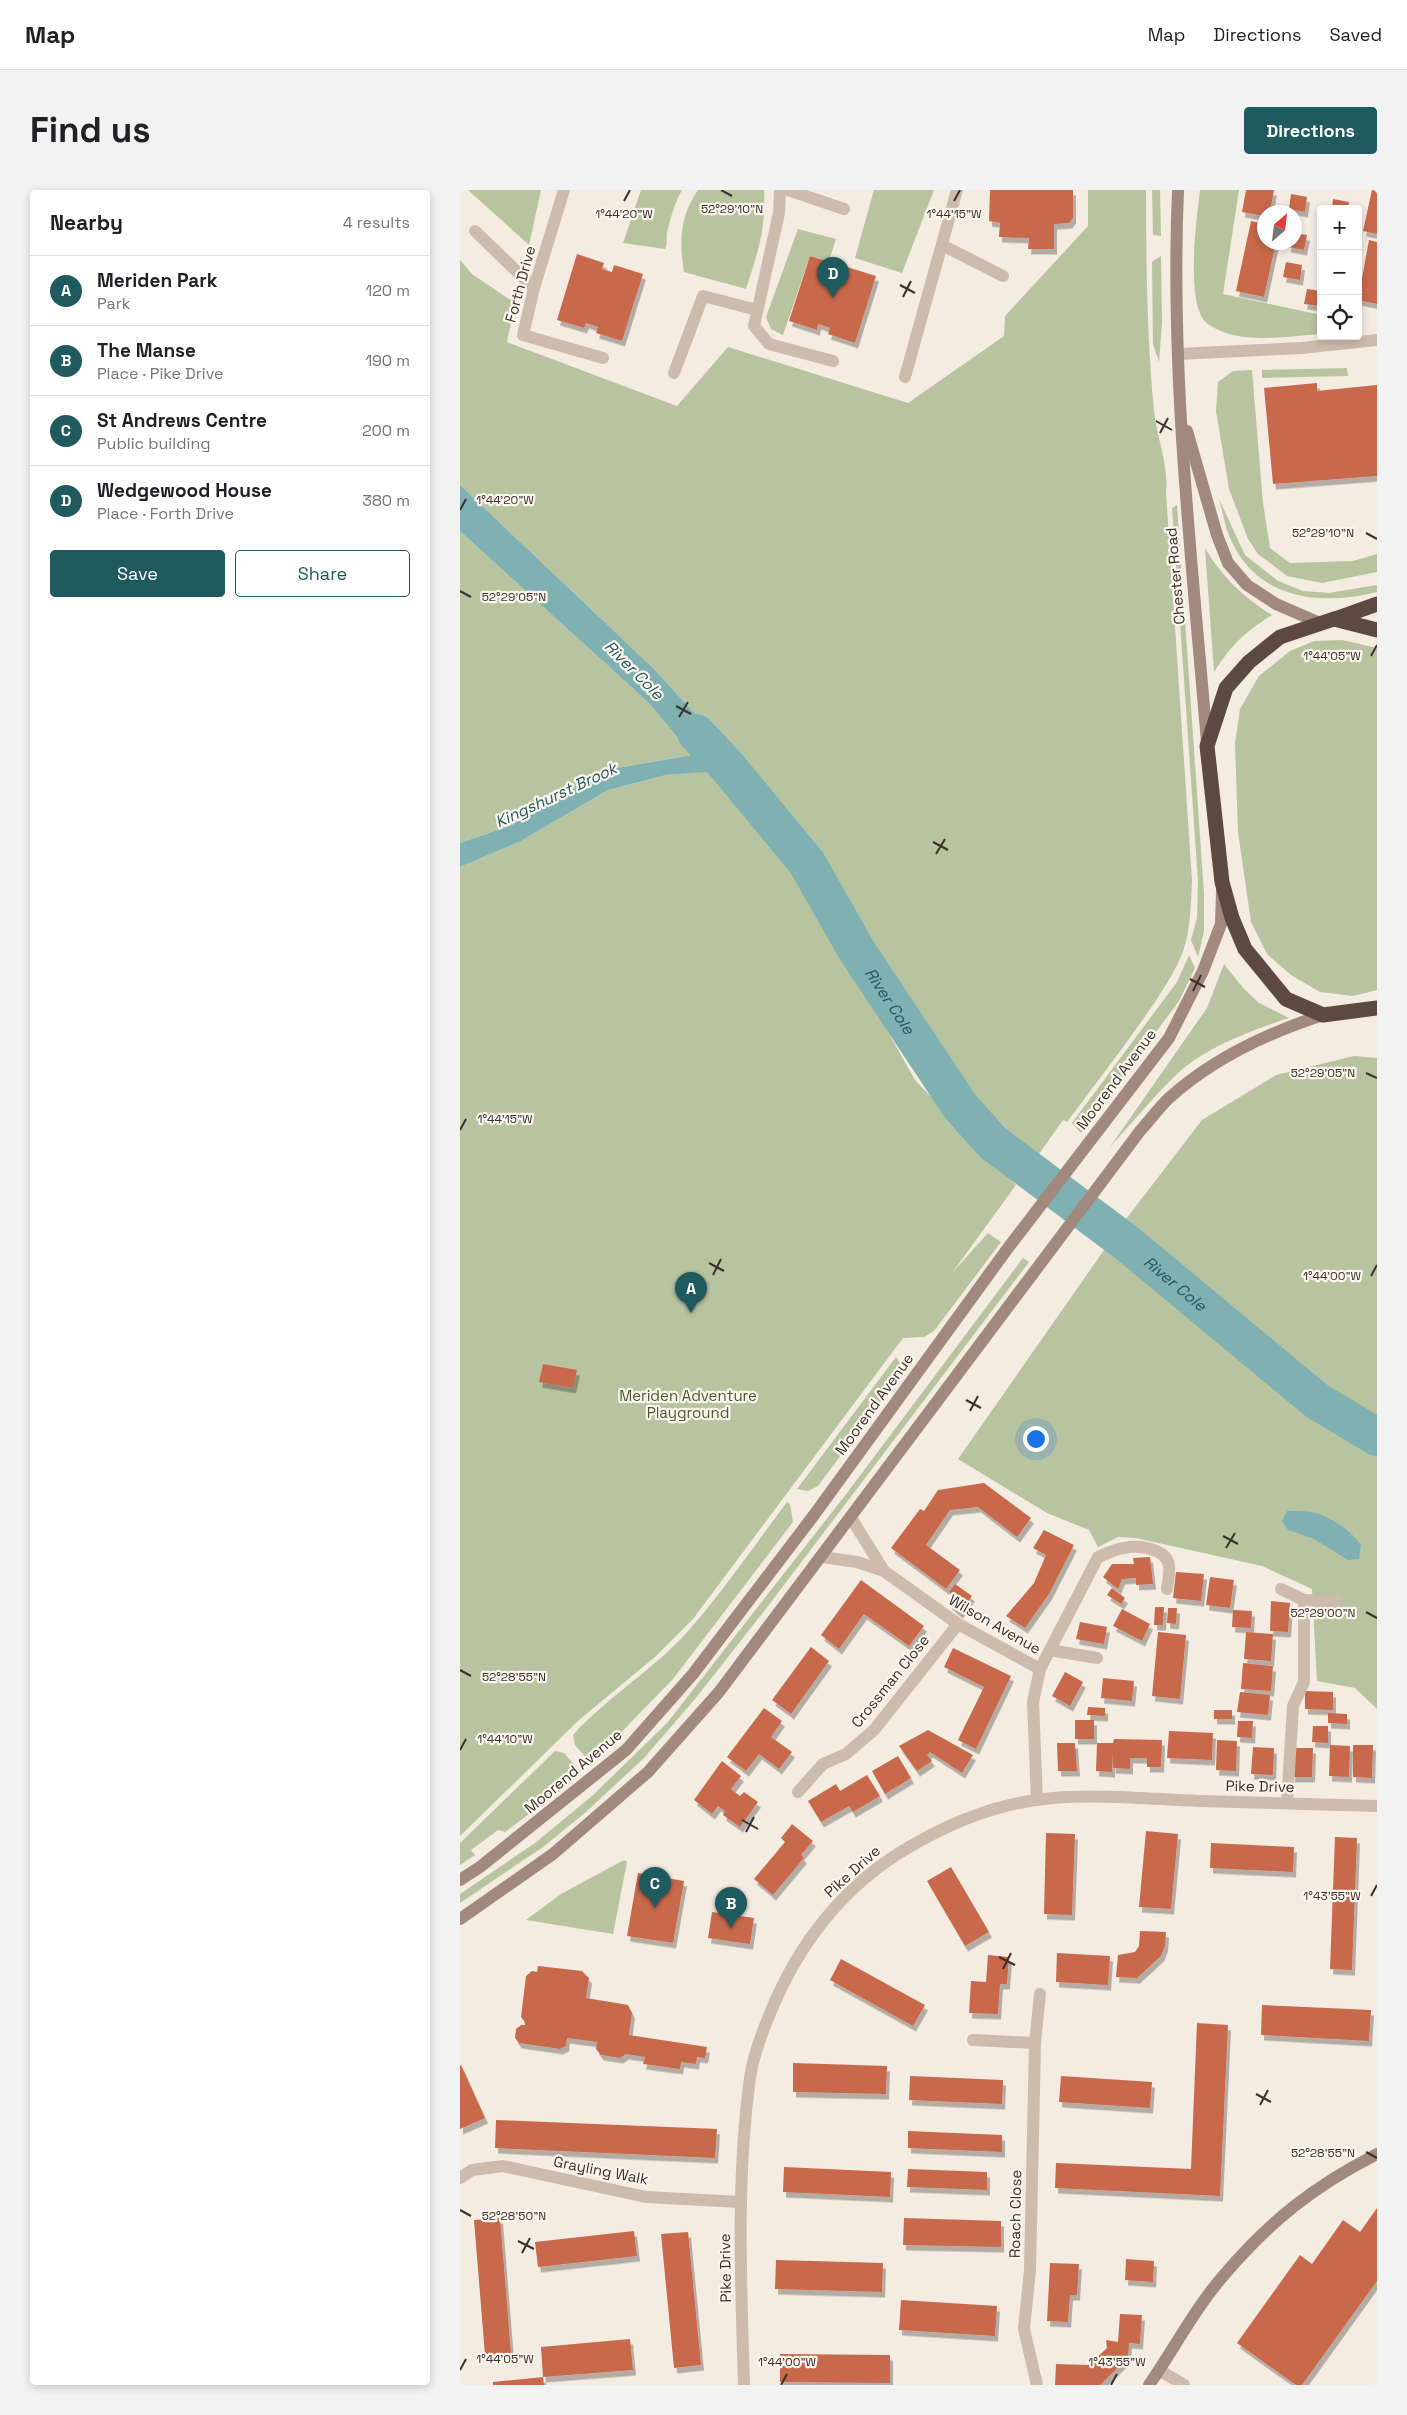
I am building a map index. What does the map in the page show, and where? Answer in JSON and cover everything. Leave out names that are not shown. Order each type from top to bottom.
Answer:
[{"type":"highway","points":[[1373,1012],[1323,1015],[1286,1000],[1245,949],[1232,918],[1222,882],[1207,746],[1226,688],[1249,662],[1280,637],[1377,604]]},
{"type":"highway","points":[[1327,621],[1377,630]]},
{"type":"street","name":"Forth Drive","points":[[564,190],[534,288],[523,335],[603,358]]},
{"type":"street","points":[[780,190],[779,213],[754,326],[769,344],[834,361]]},
{"type":"street","points":[[788,190],[844,208]]},
{"type":"street","points":[[905,377],[956,190]]},
{"type":"street","name":"Chester Road","points":[[1178,190],[1176,242],[1179,404],[1207,746]]},
{"type":"street","points":[[475,232],[534,288]]},
{"type":"street","points":[[942,245],[1003,276]]},
{"type":"street","points":[[674,373],[703,296],[758,310]]},
{"type":"street","points":[[1178,354],[1302,348],[1377,340]]},
{"type":"street","name":"Chester Road","points":[[1179,404],[1217,535],[1228,563],[1247,585],[1276,604],[1327,621]]},
{"type":"street","name":"Moorend Avenue","points":[[460,1880],[480,1867],[626,1750],[693,1674],[814,1515],[1008,1248],[1169,1038],[1204,972],[1221,924],[1222,882]]},
{"type":"street","points":[[460,1920],[553,1854],[648,1772],[719,1692],[1117,1161],[1168,1100],[1207,1068],[1288,1026],[1323,1015]]},
{"type":"street","name":"Wilson Avenue","points":[[851,1518],[884,1571]]},
{"type":"street","points":[[1038,1800],[1033,1702],[1040,1669],[1098,1557],[1123,1548],[1141,1547],[1158,1552],[1166,1557],[1169,1565],[1167,1589]]},
{"type":"street","name":"Wilson Avenue","points":[[822,1557],[857,1562],[884,1571],[958,1624],[1040,1669]]},
{"type":"street","points":[[1280,1589],[1304,1600],[1336,1601]]},
{"type":"street","points":[[1287,1803],[1293,1706],[1304,1682],[1304,1600]]},
{"type":"street","name":"Crossman Close","points":[[798,1792],[823,1764],[846,1754],[874,1730],[958,1624]]},
{"type":"street","points":[[1050,1650],[1098,1658]]},
{"type":"street","name":"Pike Drive","points":[[744,2385],[740,2202],[750,2076],[762,2033],[780,1988],[811,1936],[844,1897],[884,1861],[929,1835],[988,1809],[1038,1800],[1110,1797],[1377,1806]]},
{"type":"street","name":"Roach Close","points":[[1037,2385],[1024,2329],[1033,2212],[1034,2042],[1040,1994]]},
{"type":"street","points":[[973,2040],[1034,2042]]},
{"type":"street","points":[[1149,2385],[1223,2276],[1273,2223],[1315,2189],[1338,2174],[1377,2154]]},
{"type":"street","name":"Grayling Walk","points":[[460,2178],[472,2170],[503,2166],[646,2197],[740,2202]]},
{"type":"street","points":[[1160,2370],[1184,2385]]},
{"type":"green space","points":[[468,190],[541,190],[529,245]]},
{"type":"green space","points":[[641,190],[682,190],[671,216],[665,249],[623,243]]},
{"type":"green space","points":[[698,190],[764,190],[762,229],[746,289],[684,272],[682,229],[688,209]]},
{"type":"green space","points":[[874,190],[934,190],[902,273],[855,258]]},
{"type":"green space","points":[[1088,190],[1146,190],[1150,356],[1154,411],[1166,473],[1192,880],[1191,903],[1184,949],[1169,980],[1112,1062],[1067,1122],[1063,1120],[1034,1161],[971,1104],[940,1050],[866,940],[818,861],[775,800],[653,668],[460,485],[460,260],[472,274],[515,303],[507,342],[677,406],[728,347],[908,403],[1004,336],[1005,316],[1088,226]]},
{"type":"green space","points":[[1152,190],[1160,190],[1161,236],[1153,235]]},
{"type":"green space","points":[[1200,190],[1239,190],[1223,294],[1317,314],[1317,334],[1278,338],[1248,337],[1220,331],[1208,324],[1201,314],[1196,300],[1194,281],[1195,240]]},
{"type":"green space","points":[[798,229],[836,239],[830,258],[824,260],[810,256],[783,335],[771,329],[766,317]]},
{"type":"green space","points":[[1161,256],[1162,322],[1159,362],[1153,344],[1152,262]]},
{"type":"green space","points":[[1347,368],[1348,376],[1262,378],[1262,370]]},
{"type":"green space","points":[[1252,370],[1263,503],[1270,548],[1290,563],[1353,561],[1377,554],[1377,572],[1322,583],[1287,576],[1258,554],[1248,539],[1229,489],[1216,411],[1218,382],[1233,371]]},
{"type":"green space","points":[[1219,499],[1245,555],[1278,581],[1303,591],[1329,593],[1377,585],[1377,592],[1334,598],[1313,598],[1293,594],[1274,587],[1257,575],[1243,560],[1229,535]]},
{"type":"green space","points":[[1177,505],[1204,893],[1204,931],[1198,957],[1191,940],[1197,918],[1198,881],[1172,508]]},
{"type":"green space","points":[[460,531],[650,704],[692,755],[606,770],[512,825],[460,843]]},
{"type":"green space","points":[[1205,548],[1234,586],[1251,601],[1272,615],[1239,640],[1214,672]]},
{"type":"green space","points":[[1342,640],[1377,648],[1377,990],[1353,996],[1320,992],[1291,975],[1267,954],[1251,922],[1238,832],[1235,744],[1240,709],[1259,676],[1290,651],[1314,641]]},
{"type":"green space","name":"Meriden Adventure Playground","points":[[712,771],[743,798],[778,848],[846,957],[915,1080],[1016,1185],[952,1273],[988,1233],[1001,1242],[934,1331],[924,1337],[903,1338],[693,1619],[655,1657],[579,1720],[460,1836],[460,867],[521,841],[608,790],[666,775]]},
{"type":"green space","points":[[1189,955],[1195,968],[1179,1001],[1081,1133],[1072,1123],[1177,982]]},
{"type":"green space","points":[[1224,964],[1244,989],[1259,1003],[1289,1018],[1230,1040],[1189,1064],[1177,1074],[1110,1147],[1207,1008]]},
{"type":"green space","points":[[1354,1056],[1377,1058],[1377,1709],[1355,1688],[1317,1681],[1312,1589],[1262,1566],[1136,1538],[1118,1537],[1098,1547],[1089,1530],[1047,1513],[958,1459],[1123,1223],[1202,1120],[1276,1075]]},
{"type":"green space","points":[[1023,1258],[1029,1262],[765,1610],[695,1699],[644,1758],[586,1812],[543,1847],[460,1903],[460,1894],[535,1843],[592,1796],[667,1723],[847,1493]]},
{"type":"green space","points":[[896,1357],[902,1366],[902,1373],[818,1486],[808,1491],[797,1489]]},
{"type":"green space","points":[[787,1502],[790,1504],[793,1522],[673,1679],[601,1753],[586,1758],[575,1745],[573,1735],[601,1708],[676,1644],[689,1630],[727,1583]]},
{"type":"green space","points":[[555,1751],[564,1753],[581,1772],[572,1782],[505,1832],[498,1830],[471,1850],[475,1855],[460,1865],[460,1843]]},
{"type":"green space","points":[[624,1860],[627,1862],[613,1934],[526,1920],[561,1894]]},
{"type":"water","points":[[460,485],[653,668],[746,769],[666,775],[608,790],[521,841],[460,867],[460,843],[512,825],[606,770],[692,755],[650,704],[460,531]]},
{"type":"water","points":[[1287,1511],[1316,1513],[1329,1518],[1341,1526],[1361,1545],[1359,1559],[1348,1560],[1314,1539],[1288,1530],[1282,1521]]},
{"type":"building","points":[[990,190],[1073,190],[1073,218],[1069,223],[1054,224],[1054,249],[1028,249],[1029,238],[999,237],[1000,223],[989,221]]},
{"type":"building","points":[[1246,190],[1274,190],[1271,205],[1257,205],[1257,215],[1242,212]]},
{"type":"building","points":[[1372,190],[1377,190],[1377,234],[1363,231]]},
{"type":"building","points":[[1291,194],[1307,197],[1305,212],[1302,211],[1302,205],[1290,205]]},
{"type":"building","points":[[1333,199],[1349,202],[1349,205],[1332,205]]},
{"type":"building","points":[[1251,221],[1257,222],[1257,250],[1274,250],[1264,297],[1236,291]]},
{"type":"building","points":[[1302,234],[1307,235],[1304,250],[1302,250]]},
{"type":"building","points":[[1369,240],[1377,242],[1377,304],[1362,301],[1362,278]]},
{"type":"building","points":[[577,254],[604,263],[602,269],[612,272],[614,265],[643,274],[622,341],[596,333],[598,327],[586,323],[584,328],[557,320]]},
{"type":"building","points":[[810,256],[837,264],[835,270],[845,273],[847,267],[876,276],[855,343],[828,334],[830,328],[818,324],[817,330],[789,321]]},
{"type":"building","points":[[1286,262],[1302,265],[1300,280],[1283,277]]},
{"type":"building","points":[[1307,289],[1317,290],[1317,306],[1304,304]]},
{"type":"building","points":[[1317,383],[1317,391],[1377,385],[1377,476],[1273,484],[1264,388]]},
{"type":"building","points":[[543,1364],[577,1370],[573,1388],[539,1382]]},
{"type":"building","points":[[984,1483],[1031,1518],[1017,1537],[978,1507],[950,1510],[926,1545],[960,1570],[946,1589],[891,1548],[920,1509],[924,1511],[938,1490]]},
{"type":"building","points":[[1044,1530],[1074,1545],[1049,1594],[1025,1628],[1006,1616],[1034,1583],[1046,1555],[1033,1548]]},
{"type":"building","points":[[1150,1557],[1153,1584],[1136,1585],[1136,1578],[1122,1579],[1118,1589],[1103,1577],[1112,1564],[1134,1564],[1133,1558]]},
{"type":"building","points":[[1176,1572],[1204,1574],[1201,1601],[1173,1598]]},
{"type":"building","points":[[1210,1577],[1234,1580],[1230,1608],[1206,1605]]},
{"type":"building","points":[[861,1580],[924,1626],[909,1646],[864,1614],[839,1649],[821,1635]]},
{"type":"building","points":[[955,1584],[972,1596],[960,1613],[949,1604],[954,1597],[949,1592]]},
{"type":"building","points":[[1112,1588],[1125,1598],[1121,1604],[1107,1595]]},
{"type":"building","points":[[1271,1601],[1290,1603],[1288,1632],[1270,1631]]},
{"type":"building","points":[[1155,1607],[1164,1607],[1163,1625],[1154,1625]]},
{"type":"building","points":[[1168,1608],[1177,1608],[1176,1624],[1167,1623]]},
{"type":"building","points":[[1122,1609],[1150,1624],[1142,1641],[1113,1626]]},
{"type":"building","points":[[1233,1610],[1252,1611],[1251,1628],[1232,1627]]},
{"type":"building","points":[[1080,1622],[1107,1627],[1104,1644],[1076,1639]]},
{"type":"building","points":[[1158,1632],[1186,1635],[1180,1699],[1152,1696]]},
{"type":"building","points":[[1246,1632],[1273,1634],[1271,1661],[1244,1659]]},
{"type":"building","points":[[811,1647],[829,1661],[791,1714],[772,1700]]},
{"type":"building","points":[[953,1648],[1011,1676],[976,1749],[958,1740],[984,1687],[944,1667]]},
{"type":"building","points":[[1243,1663],[1273,1666],[1271,1691],[1241,1689]]},
{"type":"building","points":[[1065,1672],[1083,1682],[1070,1706],[1052,1696]]},
{"type":"building","points":[[1103,1678],[1134,1681],[1132,1701],[1101,1698]]},
{"type":"building","points":[[1305,1691],[1333,1692],[1333,1710],[1305,1709]]},
{"type":"building","points":[[1240,1692],[1270,1695],[1268,1715],[1237,1712]]},
{"type":"building","points":[[1088,1707],[1105,1708],[1105,1716],[1087,1715]]},
{"type":"building","points":[[764,1708],[782,1721],[771,1737],[792,1752],[779,1769],[759,1754],[746,1771],[727,1757]]},
{"type":"building","points":[[1214,1710],[1232,1710],[1232,1719],[1214,1719]]},
{"type":"building","points":[[1328,1713],[1347,1714],[1347,1724],[1328,1723]]},
{"type":"building","points":[[1075,1720],[1094,1720],[1094,1739],[1075,1739]]},
{"type":"building","points":[[1238,1721],[1253,1721],[1252,1738],[1237,1737]]},
{"type":"building","points":[[1313,1726],[1328,1726],[1328,1743],[1312,1742]]},
{"type":"building","points":[[928,1730],[973,1755],[962,1773],[930,1752],[927,1755],[932,1761],[917,1771],[899,1746]]},
{"type":"building","points":[[1169,1731],[1213,1733],[1212,1760],[1167,1758]]},
{"type":"building","points":[[1114,1739],[1162,1740],[1161,1767],[1147,1767],[1147,1758],[1130,1758],[1130,1769],[1113,1768],[1113,1751],[1112,1772],[1096,1771],[1097,1743],[1113,1743]]},
{"type":"building","points":[[1217,1740],[1237,1741],[1236,1771],[1216,1770]]},
{"type":"building","points":[[1057,1743],[1075,1743],[1077,1771],[1058,1771]]},
{"type":"building","points":[[1330,1745],[1350,1746],[1349,1777],[1329,1776]]},
{"type":"building","points":[[1353,1745],[1373,1745],[1372,1778],[1353,1777]]},
{"type":"building","points":[[1253,1747],[1274,1748],[1273,1775],[1251,1774]]},
{"type":"building","points":[[1294,1748],[1313,1748],[1312,1777],[1292,1777]]},
{"type":"building","points":[[898,1756],[911,1778],[885,1794],[872,1771]]},
{"type":"building","points":[[722,1761],[741,1776],[731,1789],[740,1796],[744,1792],[758,1802],[740,1827],[723,1815],[725,1811],[718,1806],[712,1814],[694,1800]]},
{"type":"building","points":[[867,1775],[880,1796],[853,1812],[849,1806],[821,1822],[808,1801],[836,1784],[840,1791]]},
{"type":"building","points":[[792,1824],[813,1841],[801,1855],[804,1858],[773,1895],[754,1879],[785,1842],[781,1838]]},
{"type":"building","points":[[1146,1831],[1178,1834],[1171,1909],[1139,1907]]},
{"type":"building","points":[[1046,1833],[1075,1834],[1072,1915],[1044,1914]]},
{"type":"building","points":[[1335,1837],[1357,1838],[1352,1970],[1330,1969]]},
{"type":"building","points":[[1211,1843],[1294,1847],[1293,1872],[1210,1868]]},
{"type":"building","points":[[951,1867],[989,1932],[965,1946],[927,1881]]},
{"type":"building","points":[[638,1873],[684,1881],[673,1943],[627,1936]]},
{"type":"building","points":[[712,1912],[754,1918],[750,1944],[708,1938]]},
{"type":"building","points":[[1140,1931],[1166,1932],[1165,1946],[1161,1956],[1137,1978],[1116,1977],[1118,1955],[1135,1952],[1139,1946]]},
{"type":"building","points":[[1057,1953],[1110,1956],[1108,1985],[1056,1982]]},
{"type":"building","points":[[988,1955],[1009,1957],[1007,1984],[1000,1984],[998,2014],[969,2013],[971,1981],[986,1982]]},
{"type":"building","points":[[841,1959],[925,2005],[913,2026],[830,1980]]},
{"type":"building","points":[[538,1966],[582,1971],[589,1978],[586,1998],[628,2005],[632,2013],[629,2035],[707,2047],[705,2058],[697,2057],[696,2064],[681,2062],[680,2069],[643,2064],[645,2057],[626,2054],[620,2058],[601,2055],[596,2049],[597,2042],[567,2038],[566,2046],[560,2049],[519,2043],[515,2038],[516,2029],[521,2025],[525,2025],[521,2017],[526,1976],[532,1971],[537,1972]]},
{"type":"building","points":[[1262,2005],[1371,2010],[1369,2041],[1261,2035]]},
{"type":"building","points":[[1197,2023],[1228,2025],[1220,2196],[1055,2188],[1056,2163],[1191,2169]]},
{"type":"building","points":[[793,2063],[887,2066],[886,2094],[793,2092]]},
{"type":"building","points":[[460,2066],[485,2118],[460,2129]]},
{"type":"building","points":[[910,2076],[1003,2080],[1002,2104],[909,2100]]},
{"type":"building","points":[[1061,2076],[1152,2082],[1150,2108],[1059,2102]]},
{"type":"building","points":[[496,2120],[717,2129],[715,2158],[495,2148]]},
{"type":"building","points":[[908,2131],[1002,2135],[1002,2152],[908,2148]]},
{"type":"building","points":[[784,2167],[891,2172],[890,2197],[783,2192]]},
{"type":"building","points":[[908,2169],[987,2172],[987,2190],[907,2187]]},
{"type":"building","points":[[1377,2208],[1377,2281],[1302,2385],[1296,2385],[1237,2343],[1300,2255],[1312,2264],[1343,2220],[1360,2232]]},
{"type":"building","points":[[500,2218],[511,2353],[485,2355],[474,2220]]},
{"type":"building","points":[[904,2218],[1001,2221],[1001,2247],[903,2245]]},
{"type":"building","points":[[634,2231],[637,2256],[538,2267],[535,2242]]},
{"type":"building","points":[[688,2232],[701,2365],[674,2368],[661,2234]]},
{"type":"building","points":[[1126,2259],[1154,2261],[1153,2282],[1125,2280]]},
{"type":"building","points":[[776,2260],[883,2263],[882,2292],[775,2289]]},
{"type":"building","points":[[1050,2263],[1079,2264],[1077,2295],[1070,2295],[1068,2322],[1047,2321]]},
{"type":"building","points":[[901,2300],[997,2306],[995,2336],[899,2330]]},
{"type":"building","points":[[1120,2314],[1142,2315],[1140,2344],[1129,2343],[1128,2358],[1100,2385],[1055,2385],[1056,2364],[1089,2365],[1107,2348],[1106,2340],[1118,2342]]},
{"type":"building","points":[[630,2339],[633,2370],[543,2377],[541,2347]]},
{"type":"building","points":[[780,2354],[890,2355],[890,2383],[780,2382]]},
{"type":"building","points":[[543,2377],[544,2385],[493,2385],[493,2382]]},
{"type":"waterway","name":"River Cole","points":[[696,733],[727,766],[807,863],[857,951],[960,1106],[992,1142],[1128,1244],[1317,1401],[1377,1437]]},
{"type":"place","name":"Wedgewood House","points":[[833,298]]},
{"type":"place","name":"Meriden Park","points":[[691,1313]]},
{"type":"place","name":"St Andrews Centre","points":[[655,1908]]},
{"type":"place","name":"The Manse","points":[[731,1928]]},
{"type":"water label","name":"Kingshurst Brook","points":[[556,795]]}]
